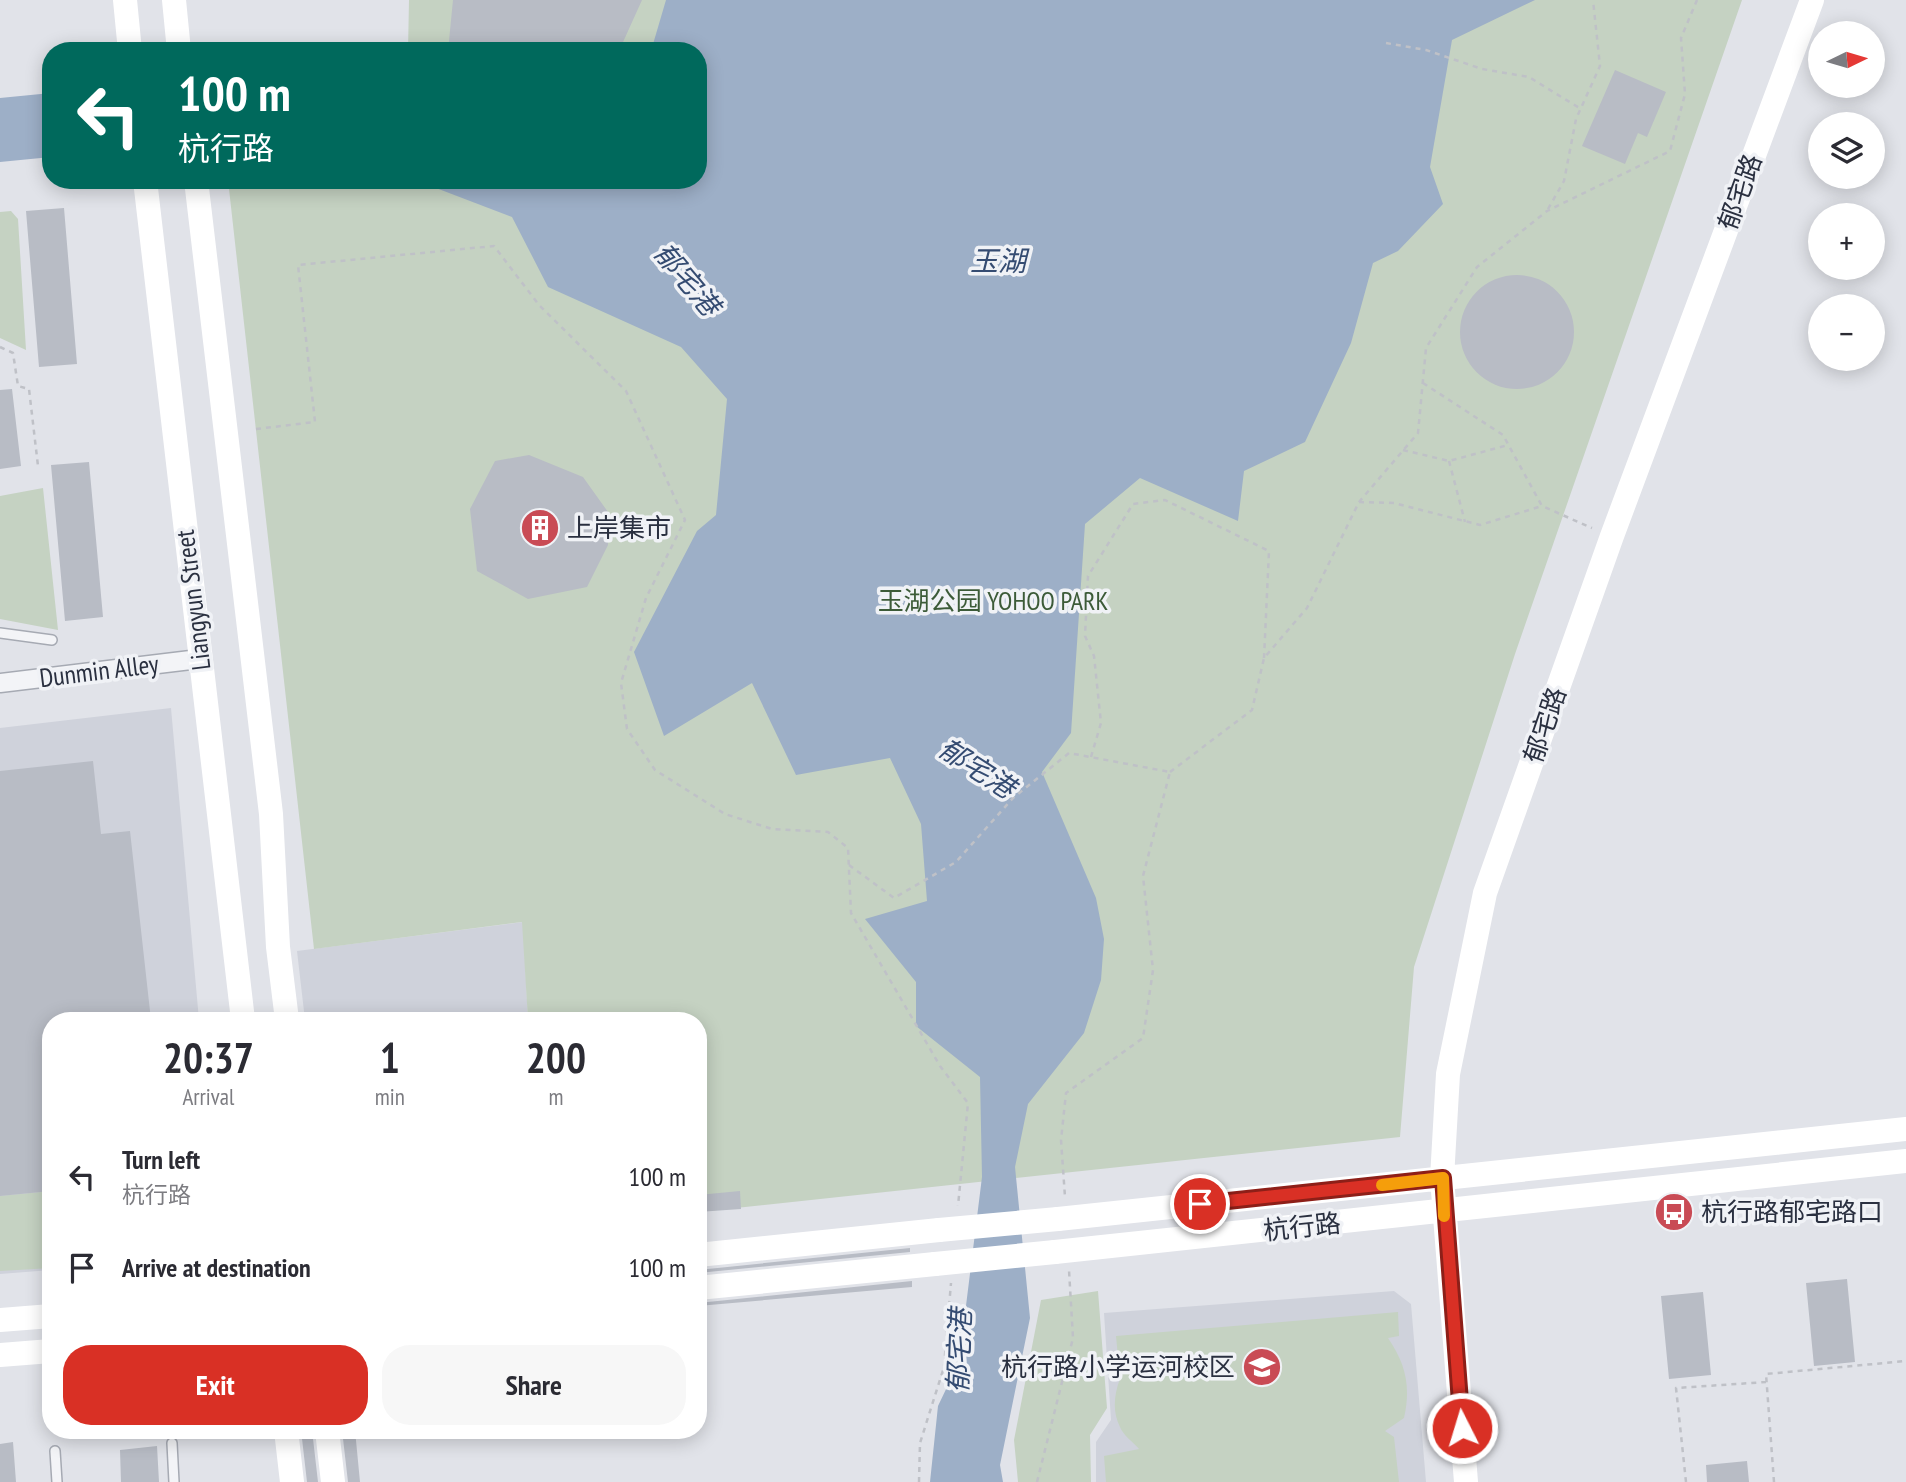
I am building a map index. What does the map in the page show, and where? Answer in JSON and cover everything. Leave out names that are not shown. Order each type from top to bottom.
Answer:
[{"type":"main road","points":[[125,0],[129,42]]},
{"type":"main road","points":[[174,0],[178,42]]},
{"type":"main road","name":"郁宅路","points":[[1466,1482],[1443,1178],[1448,1074],[1485,893],[1612,536],[1812,0]]},
{"type":"main road","name":"Liangyun Street","points":[[146,189],[242,1012]]},
{"type":"main road","name":"Liangyun Street","points":[[197,189],[271,814],[278,947],[286,1012]]},
{"type":"main road","name":"杭行路","points":[[707,1254],[1906,1129]]},
{"type":"main road","name":"杭行路","points":[[707,1287],[1444,1213],[1906,1161]]},
{"type":"main road","points":[[0,1320],[42,1317]]},
{"type":"main road","points":[[0,1355],[42,1351]]},
{"type":"main road","points":[[287,1439],[292,1482]]},
{"type":"main road","points":[[328,1439],[333,1482]]},
{"type":"street","name":"Dunmin Alley","points":[[0,683],[199,659]]},
{"type":"lane","points":[[0,633],[52,640]]},
{"type":"lane","points":[[172,1443],[174,1482]]},
{"type":"lane","points":[[55,1451],[57,1482]]},
{"type":"path","points":[[1547,211],[1564,181],[1581,109],[1600,66],[1594,0]]},
{"type":"path","points":[[1264,658],[1307,608],[1359,502],[1418,433],[1426,348],[1477,267],[1547,211],[1670,151],[1685,94],[1681,38],[1697,0]]},
{"type":"path","points":[[1386,43],[1426,50],[1482,69],[1529,77],[1581,109]]},
{"type":"path","points":[[256,429],[315,422],[298,265],[494,246],[539,305],[626,391],[685,520],[646,598],[621,683],[627,729],[655,770],[725,814],[772,829],[828,832],[848,848],[851,913],[940,1066],[968,1103],[958,1214]]},
{"type":"path","points":[[0,347],[13,353],[18,386],[29,389],[38,466]]},
{"type":"path","points":[[1423,383],[1503,436],[1542,506],[1612,536]]},
{"type":"path","points":[[1404,450],[1449,461],[1508,445]]},
{"type":"path","points":[[1449,461],[1465,522]]},
{"type":"path","points":[[1062,1219],[1061,1140],[1066,1093],[1143,1038],[1153,970],[1143,876],[1170,772],[1252,710],[1264,658],[1269,551],[1165,499],[1133,504],[1088,576],[1085,636],[1094,656],[1101,723],[1091,757]]},
{"type":"path","points":[[1359,502],[1394,503],[1480,526],[1542,506]]},
{"type":"path","points":[[849,865],[894,898],[956,862],[1013,798],[1069,753],[1170,772]]},
{"type":"path","points":[[1037,1482],[1073,1338],[1061,1251]]},
{"type":"path","points":[[919,1482],[920,1443],[944,1367],[951,1283]]},
{"type":"path","points":[[1774,1482],[1766,1374],[1906,1361]]},
{"type":"path","points":[[1686,1482],[1676,1388],[1766,1382]]},
{"type":"shaded area","points":[[171,708],[198,1012],[42,1012],[42,1271],[0,1274],[0,728]]},
{"type":"shaded area","points":[[523,922],[528,1012],[304,1012],[297,951]]},
{"type":"shaded area","name":"杭行路小学运河校区","points":[[1394,1291],[1411,1304],[1426,1482],[1096,1482],[1096,1442],[1111,1420],[1104,1313]]},
{"type":"green space","name":"玉湖公园 YOHOO PARK","points":[[409,0],[1742,0],[1515,654],[1414,967],[1400,1137],[707,1211],[707,1012],[528,1012],[522,922],[314,949],[229,189],[707,189],[707,42],[408,42]]},
{"type":"green space","points":[[11,211],[18,219],[26,350],[0,338],[0,212]]},
{"type":"green space","points":[[43,488],[58,630],[0,619],[0,496]]},
{"type":"green space","points":[[42,1192],[42,1269],[0,1271],[0,1196]]},
{"type":"green space","points":[[1098,1291],[1107,1408],[1090,1435],[1091,1482],[1018,1482],[1014,1440],[1041,1300]]},
{"type":"green space","name":"杭行路小学运河校区","points":[[1398,1312],[1399,1336],[1388,1338],[1403,1367],[1407,1386],[1406,1407],[1404,1418],[1385,1431],[1394,1437],[1399,1482],[1106,1482],[1104,1456],[1139,1449],[1123,1433],[1115,1409],[1117,1390],[1131,1356],[1118,1357],[1116,1336]]},
{"type":"water","name":"玉湖","points":[[666,0],[1535,0],[1452,40],[1430,167],[1443,204],[1398,251],[1373,263],[1351,343],[1305,442],[1244,471],[1238,521],[1140,478],[1085,524],[1071,733],[1042,772],[1096,898],[1104,939],[1101,980],[1084,1033],[1028,1104],[1015,1167],[1030,1318],[1000,1465],[1003,1482],[930,1482],[938,1406],[959,1362],[982,1177],[980,1077],[916,1026],[916,982],[865,919],[927,901],[921,824],[890,758],[796,775],[752,683],[664,736],[634,652],[697,531],[716,515],[727,399],[681,347],[548,287],[512,217],[439,189],[707,189],[707,42],[654,42]]},
{"type":"water","points":[[42,94],[42,158],[0,162],[0,98]]},
{"type":"building","points":[[453,0],[642,0],[623,42],[449,42]]},
{"type":"building","points":[[1615,70],[1666,92],[1647,137],[1638,133],[1625,164],[1582,146]]},
{"type":"building","points":[[64,208],[77,364],[39,367],[26,211]]},
{"type":"building","points":[[1517,275],[1539,279],[1557,292],[1570,310],[1574,332],[1570,354],[1557,372],[1539,385],[1517,389],[1495,385],[1477,372],[1464,354],[1460,332],[1464,310],[1477,292],[1495,279]]},
{"type":"building","points":[[12,389],[21,466],[0,469],[0,390]]},
{"type":"building","name":"上岸集市","points":[[529,455],[583,477],[608,512],[608,545],[587,587],[528,599],[477,571],[470,509],[495,461]]},
{"type":"building","points":[[89,462],[103,617],[65,621],[51,465]]},
{"type":"building","points":[[93,761],[101,834],[130,831],[150,1012],[42,1012],[42,1192],[0,1196],[0,771]]},
{"type":"building","points":[[740,1191],[741,1209],[707,1211],[707,1194]]},
{"type":"building","points":[[910,1248],[910,1252],[707,1272],[707,1269]]},
{"type":"building","points":[[1847,1279],[1855,1362],[1814,1366],[1806,1283]]},
{"type":"building","points":[[912,1281],[912,1287],[707,1305],[707,1302]]},
{"type":"building","points":[[1703,1292],[1711,1375],[1669,1379],[1661,1296]]},
{"type":"building","points":[[302,1439],[313,1439],[318,1482],[307,1482]]},
{"type":"building","points":[[343,1439],[356,1439],[360,1482],[348,1482]]},
{"type":"building","points":[[13,1442],[16,1482],[0,1482],[0,1444]]},
{"type":"building","points":[[157,1446],[159,1482],[121,1482],[120,1450]]},
{"type":"building","points":[[1747,1461],[1749,1482],[1707,1482],[1706,1465]]},
{"type":"slow traffic","points":[[1382,1185],[1443,1178],[1444,1216]]},
{"type":"place","name":"上岸集市","points":[[540,528]]},
{"type":"place","name":"杭行路郁宅路口","points":[[1674,1212]]},
{"type":"place","name":"杭行路小学运河校区","points":[[1262,1367]]},
{"type":"route","points":[[1200,1204],[1443,1178],[1462,1428]]},
{"type":"water label","name":"郁宅港","points":[[687,279]]},
{"type":"water label","name":"郁宅港","points":[[977,768]]},
{"type":"water label","name":"郁宅港","points":[[959,1351]]}]
